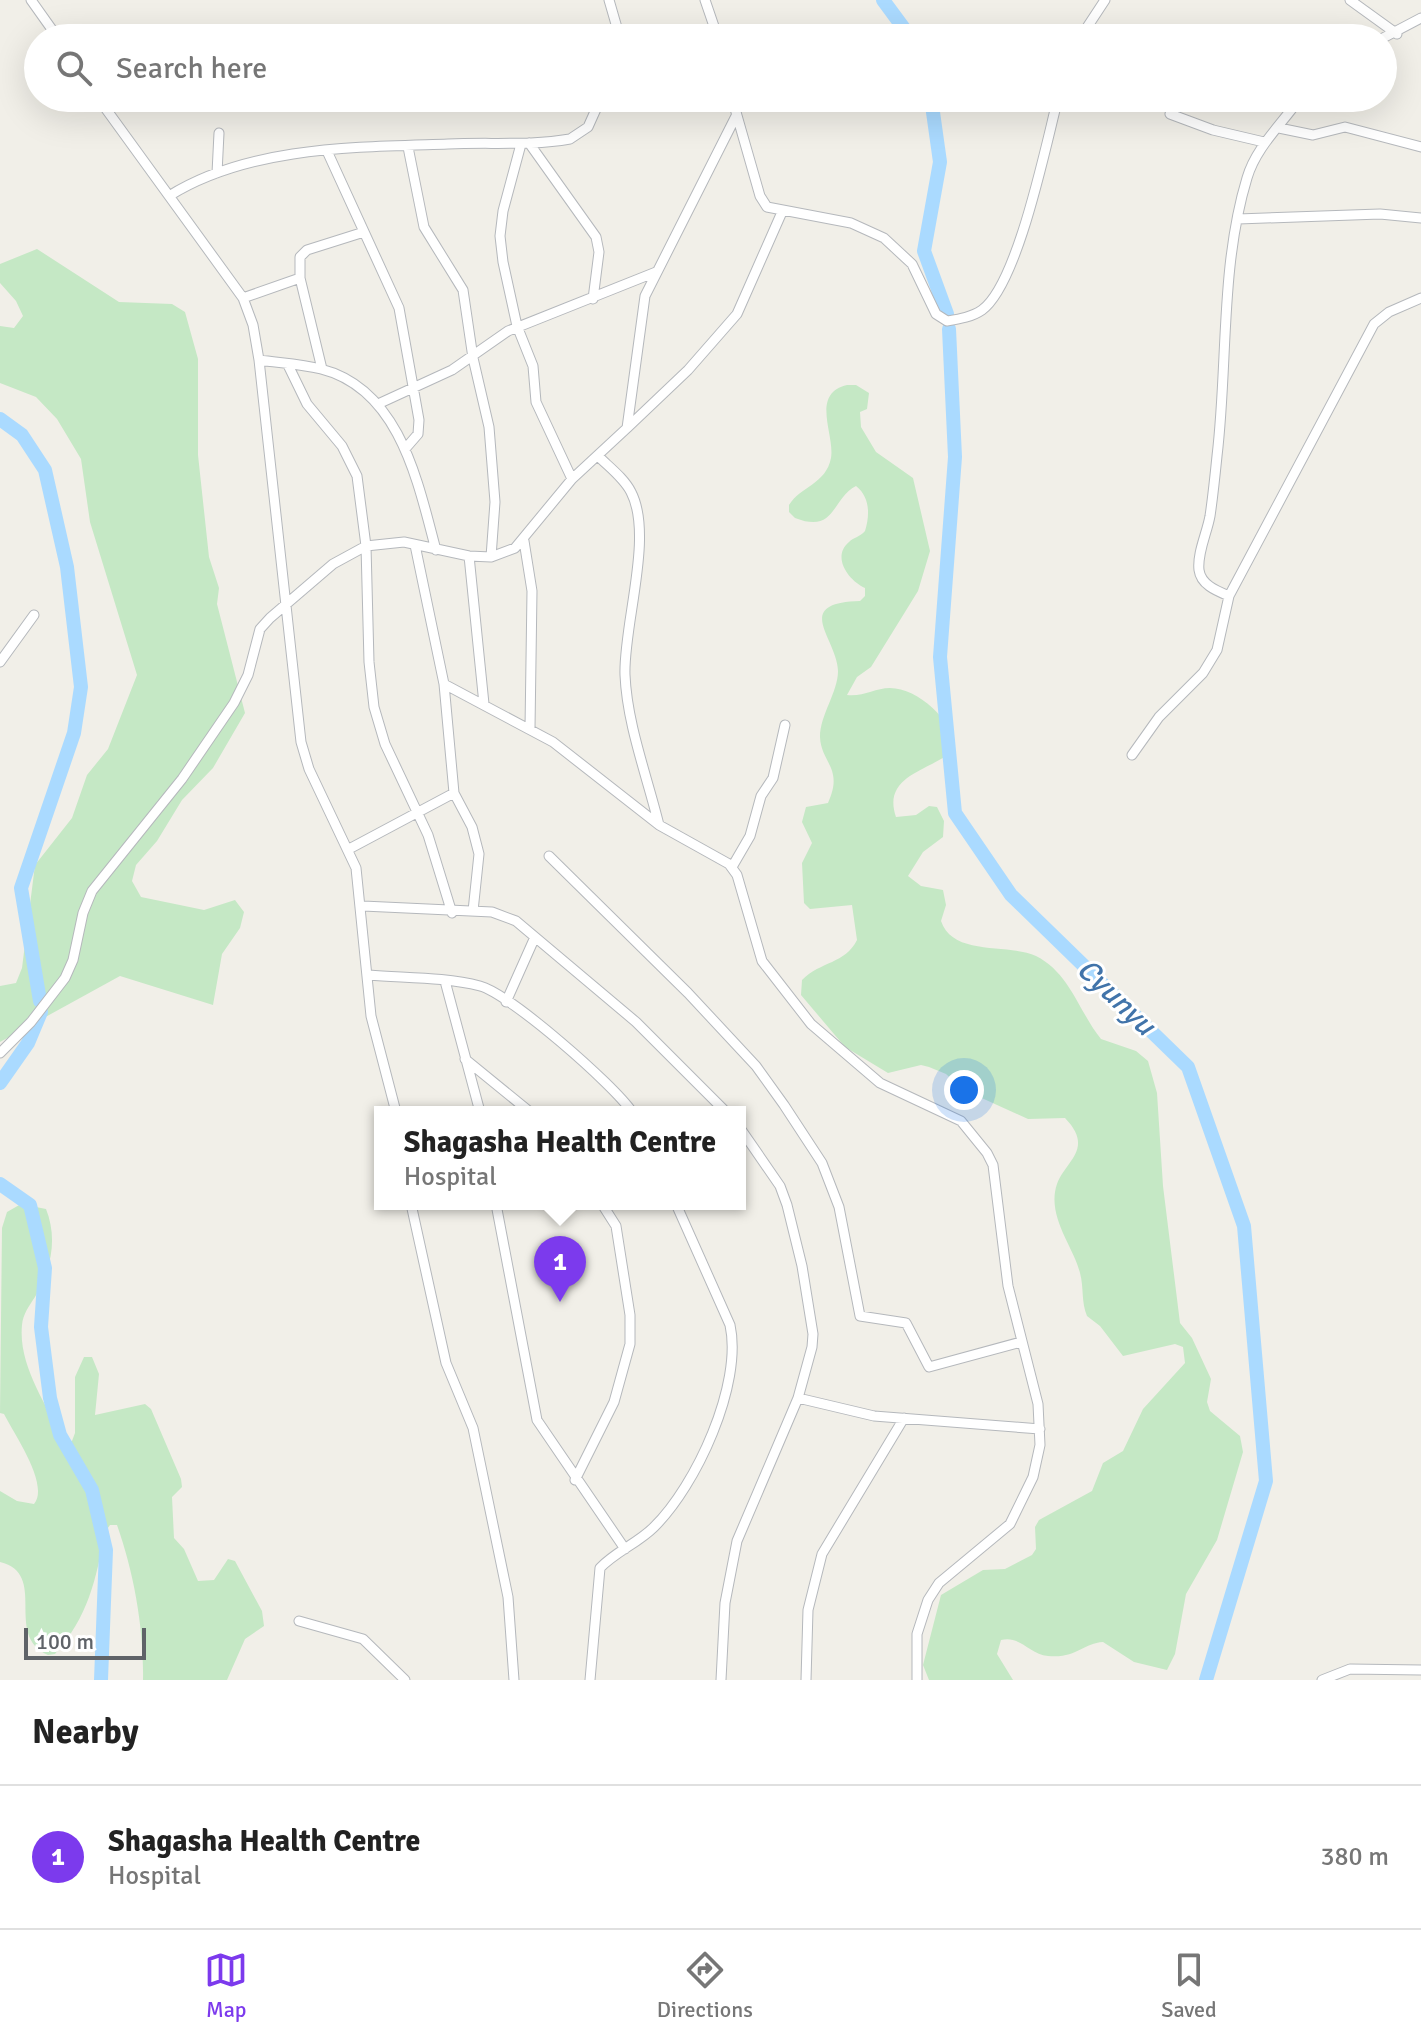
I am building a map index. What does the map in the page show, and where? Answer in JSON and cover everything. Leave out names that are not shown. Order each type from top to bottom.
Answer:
[{"type":"street","points":[[31,0],[48,24]]},
{"type":"street","points":[[609,0],[616,24]]},
{"type":"street","points":[[705,0],[713,24]]},
{"type":"street","points":[[1089,24],[1105,0]]},
{"type":"street","points":[[1350,0],[1383,24]]},
{"type":"street","points":[[1397,34],[1421,18]]},
{"type":"street","points":[[108,112],[243,298],[253,325],[301,742],[309,769],[349,849],[363,906],[371,1016],[394,1106]]},
{"type":"street","points":[[169,196],[217,173],[261,160],[327,151],[525,144],[570,139],[588,127],[595,112]]},
{"type":"street","points":[[735,112],[760,196],[767,207],[851,223],[884,238],[912,264],[941,320],[973,315],[988,304],[1020,245],[1054,112]]},
{"type":"street","points":[[1229,596],[1204,582],[1199,572],[1226,373],[1227,303],[1247,176],[1264,142],[1290,112]]},
{"type":"street","points":[[1170,114],[1213,130],[1264,142]]},
{"type":"street","points":[[627,428],[645,296],[736,116]]},
{"type":"street","points":[[1279,128],[1313,135],[1345,127],[1421,147]]},
{"type":"street","points":[[217,173],[219,133]]},
{"type":"street","points":[[525,144],[596,237],[599,252],[593,299]]},
{"type":"street","points":[[525,144],[500,236],[517,326],[533,366],[536,402],[572,479]]},
{"type":"street","points":[[408,147],[424,227],[463,290],[473,358],[489,427],[495,502],[491,557]]},
{"type":"street","points":[[327,151],[399,308],[415,387],[419,427],[405,449]]},
{"type":"street","points":[[0,1053],[31,1022],[65,978],[92,891],[182,779],[241,690],[260,629],[333,564],[366,546],[391,541],[469,556],[491,557],[524,541],[572,479],[688,370],[737,314],[782,212]]},
{"type":"street","points":[[1238,219],[1380,214],[1421,218]]},
{"type":"street","points":[[322,369],[297,266],[303,253],[364,232]]},
{"type":"street","points":[[378,404],[473,358],[517,326],[656,272]]},
{"type":"street","points":[[243,298],[300,278]]},
{"type":"street","points":[[1132,755],[1159,717],[1203,673],[1217,650],[1229,596],[1374,324],[1389,312],[1421,298]]},
{"type":"street","points":[[259,360],[322,369],[344,379],[378,404],[388,415],[405,449],[436,550]]},
{"type":"street","points":[[288,365],[307,404],[350,459],[361,490],[366,546],[370,689],[380,730],[428,835],[452,913]]},
{"type":"street","points":[[598,456],[630,489],[637,516],[637,588],[625,673],[627,697],[659,825]]},
{"type":"street","points":[[524,541],[532,591],[530,728]]},
{"type":"street","points":[[415,545],[444,684],[454,793],[472,827],[479,854],[473,911]]},
{"type":"street","points":[[469,556],[484,704]]},
{"type":"street","points":[[0,662],[34,615]]},
{"type":"street","points":[[444,684],[530,728],[583,763],[659,825],[696,842],[732,867],[762,961],[811,1024],[880,1083],[961,1121],[992,1159],[1008,1286],[1038,1404],[1040,1429],[1033,1477],[1018,1513],[999,1535],[939,1583],[928,1600],[917,1634],[917,1680]]},
{"type":"street","points":[[732,867],[750,836],[761,796],[773,778],[785,725]]},
{"type":"street","points":[[349,849],[454,793]]},
{"type":"street","points":[[549,856],[688,993],[756,1066],[784,1105],[822,1163],[839,1207],[860,1316],[906,1323],[929,1367],[1021,1342]]},
{"type":"street","points":[[363,906],[504,915],[535,937],[636,1022],[720,1106]]},
{"type":"street","points":[[506,1002],[535,937]]},
{"type":"street","points":[[369,975],[482,987],[586,1064],[628,1106]]},
{"type":"street","points":[[445,981],[478,1106]]},
{"type":"street","points":[[465,1059],[523,1106]]},
{"type":"street","points":[[721,1680],[725,1603],[737,1541],[798,1398],[813,1334],[802,1266],[780,1186],[746,1137]]},
{"type":"street","points":[[412,1210],[446,1363],[473,1428],[508,1597],[514,1680]]},
{"type":"street","points":[[497,1210],[537,1420],[575,1480],[625,1549]]},
{"type":"street","points":[[575,1480],[614,1402],[630,1344],[630,1315],[616,1226],[606,1210]]},
{"type":"street","points":[[590,1680],[600,1568],[655,1527],[684,1487],[714,1430],[730,1369],[733,1338],[730,1325],[679,1210]]},
{"type":"street","points":[[798,1398],[836,1409],[904,1418],[1040,1429]]},
{"type":"street","points":[[806,1680],[808,1610],[822,1554],[904,1418]]},
{"type":"street","points":[[299,1621],[363,1639],[405,1680]]},
{"type":"street","points":[[1322,1680],[1350,1669],[1421,1670]]},
{"type":"green space","points":[[37,249],[119,302],[172,304],[185,312],[198,359],[198,455],[209,557],[219,588],[217,604],[245,713],[213,768],[182,800],[157,841],[136,865],[132,881],[141,897],[204,910],[235,900],[244,912],[240,928],[222,954],[213,1005],[120,976],[0,1042],[0,986],[16,983],[22,968],[35,865],[72,818],[87,775],[108,749],[137,675],[90,522],[81,459],[57,419],[36,397],[0,383],[0,326],[14,328],[23,316],[16,301],[0,283],[0,264]]},
{"type":"green space","points":[[847,385],[856,385],[869,393],[867,409],[860,412],[861,427],[876,452],[913,478],[930,551],[918,591],[871,667],[857,677],[847,695],[890,688],[912,694],[941,717],[953,738],[955,749],[912,775],[896,791],[893,803],[896,817],[916,815],[929,806],[937,807],[944,821],[943,837],[923,852],[908,876],[921,886],[943,890],[946,905],[941,921],[947,932],[957,940],[1025,952],[1048,963],[1066,983],[1101,1039],[1136,1051],[1148,1061],[1157,1093],[1163,1186],[1180,1323],[1192,1338],[1211,1379],[1207,1402],[1210,1411],[1240,1436],[1243,1452],[1217,1540],[1186,1594],[1175,1654],[1167,1670],[1134,1662],[1103,1642],[1066,1655],[1048,1656],[1008,1639],[1001,1640],[997,1654],[1013,1680],[929,1680],[923,1665],[941,1595],[983,1570],[1005,1569],[1032,1555],[1036,1549],[1035,1527],[1039,1520],[1092,1491],[1103,1463],[1123,1451],[1143,1409],[1185,1363],[1183,1347],[1175,1344],[1123,1356],[1100,1326],[1087,1316],[1080,1273],[1055,1208],[1057,1184],[1078,1146],[1074,1129],[1065,1118],[1028,1119],[964,1090],[946,1074],[929,1067],[921,1065],[888,1073],[845,1047],[801,995],[802,980],[846,954],[857,940],[852,905],[810,909],[804,903],[802,863],[812,843],[802,822],[806,807],[828,803],[834,782],[820,737],[838,671],[822,615],[827,608],[839,603],[860,601],[865,596],[865,588],[853,580],[844,568],[842,555],[849,542],[865,531],[868,507],[864,495],[856,486],[832,513],[818,522],[795,518],[789,512],[789,505],[794,499],[819,479],[828,467],[831,458],[827,416],[829,397]]},
{"type":"green space","points":[[21,1204],[46,1209],[52,1231],[49,1265],[24,1317],[22,1340],[35,1384],[63,1439],[72,1441],[75,1433],[75,1377],[84,1357],[92,1357],[99,1374],[95,1415],[145,1404],[151,1409],[181,1479],[182,1487],[172,1497],[174,1538],[184,1549],[198,1581],[214,1580],[228,1559],[235,1561],[262,1611],[264,1626],[245,1639],[227,1680],[143,1680],[137,1601],[117,1525],[110,1525],[105,1532],[83,1612],[55,1654],[48,1655],[35,1646],[28,1634],[22,1579],[14,1569],[0,1562],[0,1491],[17,1501],[34,1504],[38,1495],[29,1459],[4,1414],[0,1413],[2,1228],[7,1212]]},
{"type":"waterway","name":"Cyunyu","points":[[883,0],[901,24]]},
{"type":"waterway","name":"Cyunyu","points":[[933,112],[940,162],[924,251],[947,314]]},
{"type":"waterway","name":"Cyunyu","points":[[949,329],[955,457],[940,657],[955,813],[1011,895],[1188,1067],[1244,1226],[1266,1481],[1206,1680]]},
{"type":"waterway","points":[[0,419],[22,435],[45,470],[67,567],[81,687],[74,733],[21,888],[40,1001]]},
{"type":"waterway","points":[[0,1083],[28,1043],[41,1012]]},
{"type":"waterway","points":[[0,1184],[30,1205],[45,1268],[41,1327],[50,1398],[60,1435],[92,1490],[106,1550],[101,1680]]},
{"type":"place","name":"Shagasha Health Centre","points":[[560,1302]]}]
